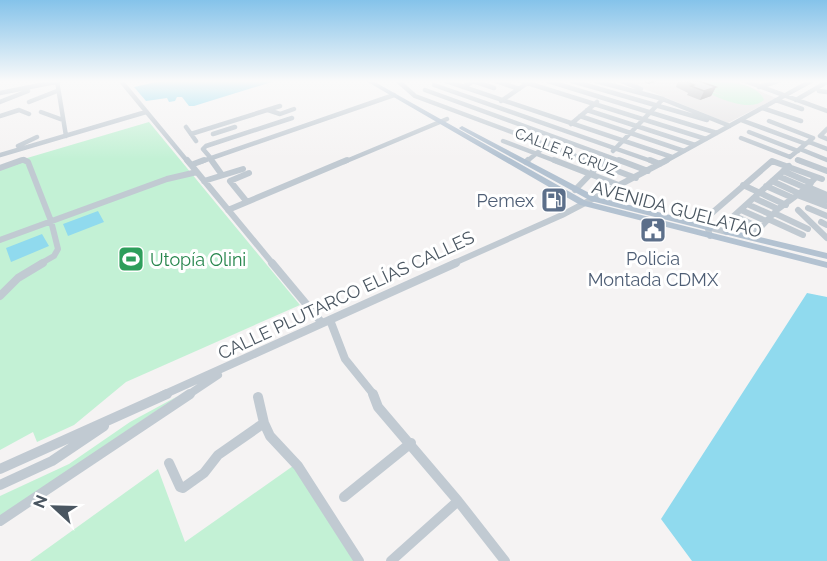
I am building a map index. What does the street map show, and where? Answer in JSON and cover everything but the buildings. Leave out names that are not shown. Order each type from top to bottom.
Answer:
[{"type":"main road","name":"AVENIDA GUELATAO","points":[[419,107],[583,203],[709,230]]},
{"type":"main road","name":"AVENIDA GUELATAO","points":[[427,107],[444,120],[503,145],[526,162],[594,199],[827,265]]},
{"type":"main road","name":"AVENIDA GUELATAO","points":[[727,232],[827,256]]},
{"type":"street","points":[[60,107],[66,136]]},
{"type":"street","points":[[142,107],[326,322],[345,359],[372,392],[378,406],[411,443],[505,561]]},
{"type":"street","points":[[191,134],[276,107]]},
{"type":"street","points":[[190,164],[352,107]]},
{"type":"street","points":[[444,107],[636,178]]},
{"type":"street","points":[[471,107],[648,171]]},
{"type":"street","points":[[461,127],[492,107]]},
{"type":"street","points":[[497,107],[660,164]]},
{"type":"street","points":[[524,107],[623,141],[655,149],[672,157]]},
{"type":"street","points":[[526,162],[590,107]]},
{"type":"street","points":[[605,107],[706,139]]},
{"type":"street","points":[[635,107],[717,133]]},
{"type":"street","points":[[575,190],[656,107]]},
{"type":"street","points":[[662,107],[730,126]]},
{"type":"street","points":[[682,107],[709,119]]},
{"type":"street","points":[[775,118],[790,107]]},
{"type":"street","points":[[812,107],[827,111]]},
{"type":"street","points":[[762,108],[801,122]]},
{"type":"street","name":"CALLE PLUTARCO ELÍAS CALLES","points":[[0,469],[562,215],[636,178],[762,108]]},
{"type":"street","points":[[280,114],[294,109]]},
{"type":"street","points":[[0,116],[19,110],[29,114]]},
{"type":"street","points":[[268,110],[280,114],[291,129]]},
{"type":"street","points":[[587,110],[695,145]]},
{"type":"street","points":[[41,112],[63,120]]},
{"type":"street","points":[[0,155],[146,112]]},
{"type":"street","points":[[512,144],[549,116]]},
{"type":"street","points":[[580,116],[684,151]]},
{"type":"street","points":[[222,176],[203,149],[204,147],[292,118]]},
{"type":"street","points":[[695,135],[709,119]]},
{"type":"street","points":[[228,210],[444,120]]},
{"type":"street","points":[[741,120],[810,141]]},
{"type":"street","points":[[768,121],[827,149]]},
{"type":"street","points":[[230,122],[242,134]]},
{"type":"street","points":[[186,127],[196,141]]},
{"type":"street","points":[[213,134],[235,127]]},
{"type":"street","points":[[827,129],[820,136],[827,139]]},
{"type":"street","points":[[672,147],[683,131]]},
{"type":"street","points":[[749,132],[827,160]]},
{"type":"street","points":[[7,153],[37,137]]},
{"type":"street","points":[[741,138],[790,157],[810,141]]},
{"type":"street","points":[[584,148],[591,140]]},
{"type":"street","points":[[190,164],[210,159],[247,144]]},
{"type":"street","name":"CALLE R. CRUZ","points":[[503,145],[512,144],[538,152],[621,186]]},
{"type":"street","points":[[0,168],[24,160],[28,162],[51,223],[57,253],[18,278],[0,296]]},
{"type":"street","points":[[709,230],[705,219],[773,160],[819,178],[772,216],[751,237]]},
{"type":"street","points":[[797,160],[827,171]]},
{"type":"street","points":[[727,232],[728,222],[789,166]]},
{"type":"street","points":[[204,181],[243,169]]},
{"type":"street","points":[[783,171],[803,191]]},
{"type":"street","points":[[0,242],[167,179],[197,172]]},
{"type":"street","points":[[247,202],[230,181],[249,173]]},
{"type":"street","points":[[778,176],[803,191]]},
{"type":"street","points":[[772,181],[827,199]]},
{"type":"street","points":[[743,185],[786,204]]},
{"type":"street","points":[[766,186],[803,191]]},
{"type":"street","points":[[754,198],[772,216],[801,237],[827,216],[808,208]]},
{"type":"street","points":[[747,204],[772,216]]},
{"type":"street","points":[[741,210],[817,225]]},
{"type":"street","points":[[798,210],[817,225],[827,238]]},
{"type":"street","points":[[735,216],[760,228]]},
{"type":"street","name":"AVENIDA GUELATAO","points":[[709,230],[727,232]]},
{"type":"street","points":[[0,521],[236,364]]},
{"type":"street","points":[[258,397],[264,423],[270,436],[298,466],[359,561]]},
{"type":"street","name":"CALLE PLUTARCO ELÍAS CALLES","points":[[0,485],[52,461],[121,415]]},
{"type":"street","points":[[169,464],[180,487],[183,488],[204,473],[218,455],[264,423]]},
{"type":"street","points":[[344,497],[411,443]]},
{"type":"street","points":[[391,561],[458,501]]},
{"type":"shaded area","points":[[689,107],[758,107],[728,123]]},
{"type":"green space","name":"Utopía Olini","points":[[149,122],[300,305],[126,382],[74,425],[37,442],[33,432],[0,450],[0,166]]},
{"type":"green space","points":[[178,396],[0,517],[0,496],[69,464],[130,422]]},
{"type":"green space","points":[[293,466],[354,561],[30,561],[158,469],[185,542]]},
{"type":"water","points":[[98,211],[104,222],[68,236],[63,224]]},
{"type":"water","points":[[42,234],[49,246],[11,262],[6,248]]},
{"type":"water","points":[[807,293],[827,297],[827,561],[692,561],[661,519]]},
{"type":"place","name":"Pemex","points":[[554,200]]},
{"type":"place","name":"Policia Montada CDMX","points":[[653,230]]},
{"type":"place","name":"Utopía Olini","points":[[131,259]]}]
